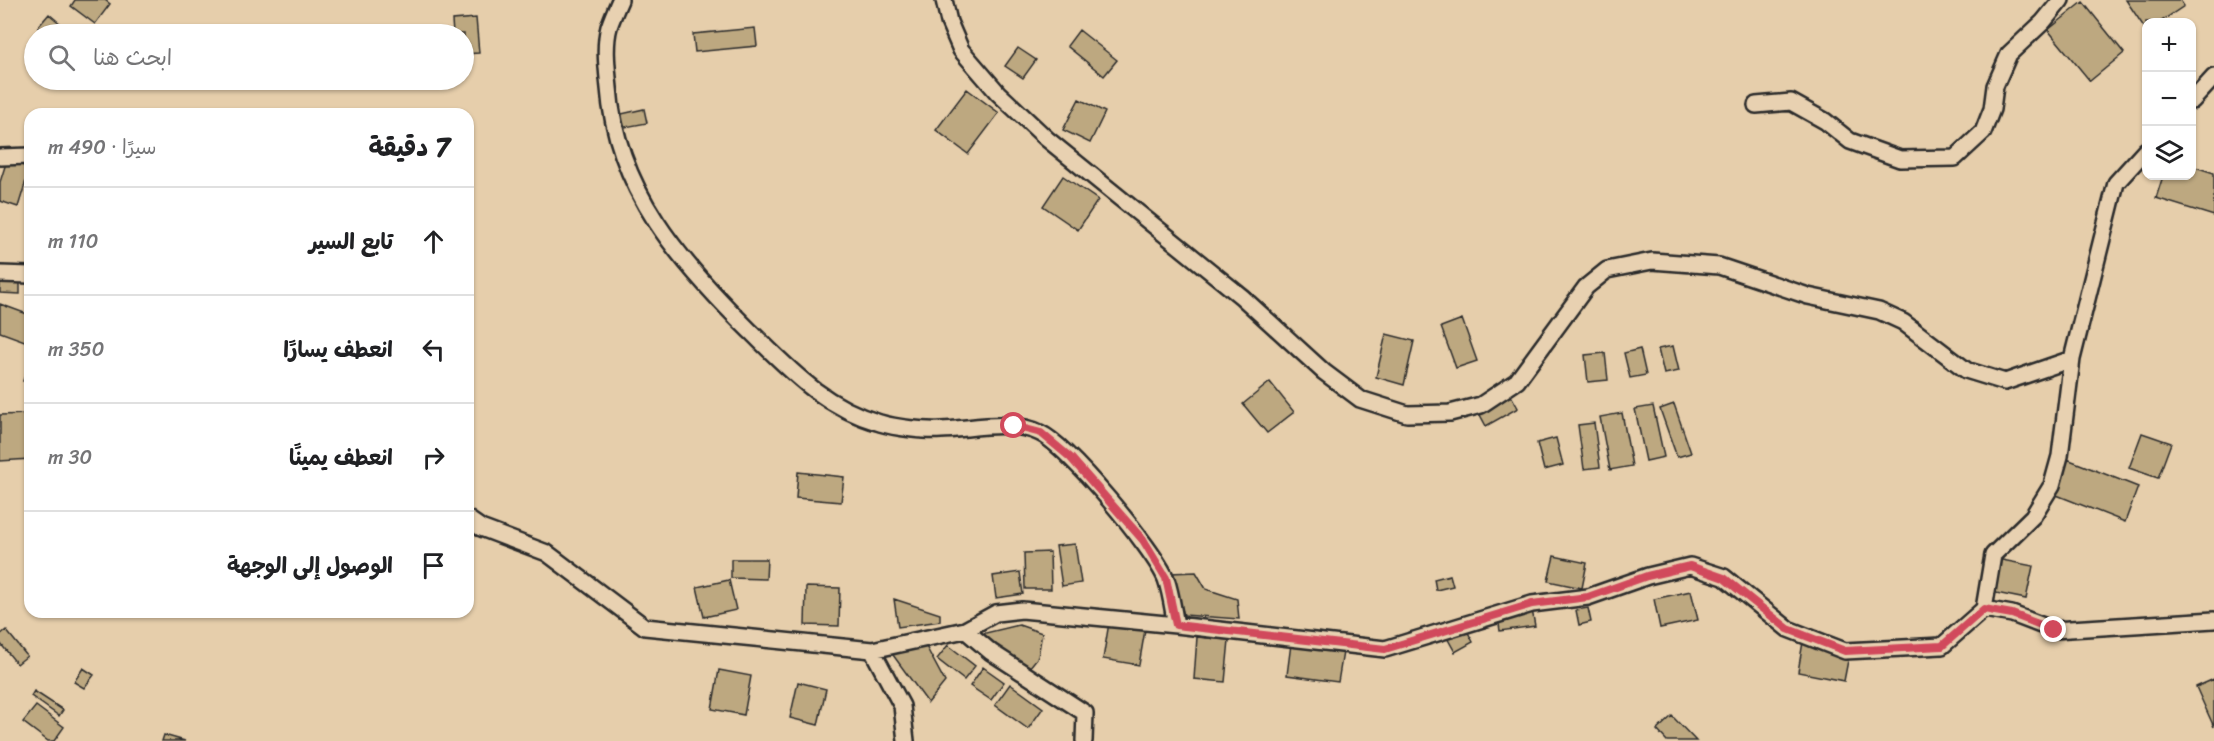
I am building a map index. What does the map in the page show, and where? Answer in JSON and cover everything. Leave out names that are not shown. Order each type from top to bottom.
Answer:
[{"type":"street","points":[[620,0],[609,28],[606,57],[611,118],[626,166],[654,220],[706,288],[797,378],[842,410],[882,424],[915,428],[937,430],[1014,426],[1041,433],[1071,458],[1143,540],[1166,578],[1176,625]]},
{"type":"street","points":[[945,0],[949,22],[962,50],[998,93],[1047,139],[1242,297],[1324,372],[1360,399],[1369,402],[1407,414],[1450,413],[1481,405],[1517,381],[1586,286],[1607,270],[1652,261],[1719,266],[1808,296],[1879,311],[1903,322],[1966,370],[2005,382],[2072,359]]},
{"type":"street","points":[[1756,105],[1791,102],[1824,121],[1850,141],[1900,159],[1955,158],[1983,132],[1992,109],[1995,86],[2009,54],[2043,22],[2061,0]]},
{"type":"street","points":[[2196,97],[2214,77]]},
{"type":"street","points":[[474,523],[481,528],[547,553],[645,627],[872,650],[964,630],[996,613],[1022,610],[1385,649],[1532,604],[1588,597],[1647,576],[1690,566],[1724,578],[1788,629],[1845,651],[1942,646],[1984,609],[1993,555],[2032,516],[2052,485],[2060,456],[2072,359],[2116,183],[2142,154]]},
{"type":"street","points":[[0,157],[24,156]]},
{"type":"street","points":[[0,274],[24,275]]},
{"type":"street","points":[[1984,609],[2012,614],[2054,630],[2214,620]]},
{"type":"street","points":[[964,630],[991,652],[1085,713],[1084,741]]},
{"type":"street","points":[[872,650],[902,706],[906,741]]},
{"type":"building","points":[[75,0],[105,0],[110,4],[95,24],[71,6]]},
{"type":"building","points":[[2126,0],[2180,0],[2184,6],[2166,18],[2142,18],[2142,24]]},
{"type":"building","points":[[2083,2],[2124,53],[2090,81],[2048,30]]},
{"type":"building","points":[[49,14],[61,24],[41,24]]},
{"type":"building","points":[[476,18],[479,53],[474,53],[474,24],[452,24],[452,20]]},
{"type":"building","points":[[755,28],[757,46],[695,52],[693,34]]},
{"type":"building","points":[[1079,30],[1117,60],[1104,76],[1067,46]]},
{"type":"building","points":[[1018,48],[1036,60],[1023,78],[1005,66]]},
{"type":"building","points":[[967,89],[999,113],[968,154],[936,130]]},
{"type":"building","points":[[1079,99],[1105,112],[1090,143],[1063,130]]},
{"type":"building","points":[[644,109],[647,123],[620,128],[617,115]]},
{"type":"building","points":[[7,160],[24,166],[24,188],[18,207],[0,201],[0,182]]},
{"type":"building","points":[[2196,167],[2214,173],[2214,216],[2156,198],[2162,180],[2196,180]]},
{"type":"building","points":[[1063,176],[1098,200],[1078,230],[1043,206]]},
{"type":"building","points":[[0,277],[20,277],[20,294],[0,293]]},
{"type":"building","points":[[0,304],[24,313],[24,341],[0,332]]},
{"type":"building","points":[[1462,319],[1477,361],[1456,368],[1441,327]]},
{"type":"building","points":[[1386,334],[1414,341],[1404,385],[1376,377]]},
{"type":"building","points":[[1673,346],[1679,371],[1664,374],[1658,349]]},
{"type":"building","points":[[1640,349],[1646,375],[1630,378],[1624,353]]},
{"type":"building","points":[[1605,353],[1608,380],[1588,382],[1585,355]]},
{"type":"building","points":[[1270,382],[1294,412],[1267,433],[1243,404]]},
{"type":"building","points":[[1504,383],[1518,408],[1486,426],[1472,400]]},
{"type":"building","points":[[1674,404],[1691,453],[1677,457],[1660,409]]},
{"type":"building","points":[[1653,406],[1664,457],[1646,461],[1635,409]]},
{"type":"building","points":[[1622,413],[1632,466],[1610,470],[1600,417]]},
{"type":"building","points":[[24,414],[24,459],[0,461],[0,415]]},
{"type":"building","points":[[1594,423],[1600,467],[1584,469],[1578,425]]},
{"type":"building","points":[[2142,433],[2171,443],[2158,478],[2129,468]]},
{"type":"building","points":[[1556,438],[1563,465],[1544,470],[1537,443]]},
{"type":"building","points":[[2067,459],[2138,487],[2125,522],[2054,494]]},
{"type":"building","points":[[798,472],[844,477],[841,502],[796,498]]},
{"type":"building","points":[[1075,544],[1081,583],[1062,586],[1056,546]]},
{"type":"building","points":[[1050,552],[1051,589],[1025,589],[1024,553]]},
{"type":"building","points":[[1554,556],[1587,563],[1582,588],[1548,581]]},
{"type":"building","points":[[731,559],[767,559],[766,579],[731,578]]},
{"type":"building","points":[[1997,559],[2033,566],[2026,599],[1991,592]]},
{"type":"building","points":[[1020,572],[1023,594],[996,598],[993,576]]},
{"type":"building","points":[[1196,572],[1206,589],[1237,599],[1239,619],[1184,615],[1170,573]]},
{"type":"building","points":[[1450,575],[1453,586],[1436,590],[1434,579]]},
{"type":"building","points":[[729,580],[736,610],[704,617],[697,587]]},
{"type":"building","points":[[806,587],[840,588],[839,626],[805,625]]},
{"type":"building","points":[[1691,591],[1698,620],[1660,628],[1654,599]]},
{"type":"building","points":[[894,599],[940,614],[940,621],[898,627]]},
{"type":"building","points":[[1531,604],[1535,626],[1500,631],[1497,609]]},
{"type":"building","points":[[1588,608],[1591,622],[1579,625],[1576,610]]},
{"type":"building","points":[[1110,617],[1146,624],[1139,665],[1103,659]]},
{"type":"building","points":[[1463,623],[1473,642],[1455,652],[1445,634]]},
{"type":"building","points":[[1019,625],[1042,633],[1038,657],[1025,673],[973,636]]},
{"type":"building","points":[[6,630],[27,656],[17,664],[0,643],[0,635]]},
{"type":"building","points":[[1804,636],[1851,645],[1844,681],[1798,672]]},
{"type":"building","points":[[1197,637],[1229,640],[1225,682],[1194,679]]},
{"type":"building","points":[[922,639],[945,682],[928,703],[893,655]]},
{"type":"building","points":[[1291,644],[1343,652],[1338,682],[1287,675]]},
{"type":"building","points":[[948,645],[975,666],[964,680],[937,659]]},
{"type":"building","points":[[983,667],[1004,682],[991,700],[970,686]]},
{"type":"building","points":[[83,668],[94,675],[84,688],[74,682]]},
{"type":"building","points":[[719,670],[751,676],[744,715],[712,709]]},
{"type":"building","points":[[2214,679],[2214,727],[2196,687]]},
{"type":"building","points":[[798,682],[826,689],[818,725],[790,718]]},
{"type":"building","points":[[1010,684],[1043,708],[1028,729],[995,705]]},
{"type":"building","points":[[34,691],[63,710],[59,716],[31,696]]},
{"type":"building","points":[[36,706],[64,727],[54,741],[48,741],[23,722]]},
{"type":"building","points":[[1672,716],[1696,741],[1667,741],[1657,730]]},
{"type":"building","points":[[164,735],[185,741],[162,741]]},
{"type":"route","points":[[1014,426],[1041,433],[1071,458],[1143,540],[1166,578],[1176,625],[1385,649],[1532,604],[1588,597],[1647,576],[1690,566],[1724,578],[1788,629],[1845,651],[1942,646],[1984,609],[2012,614],[2054,630]]}]
